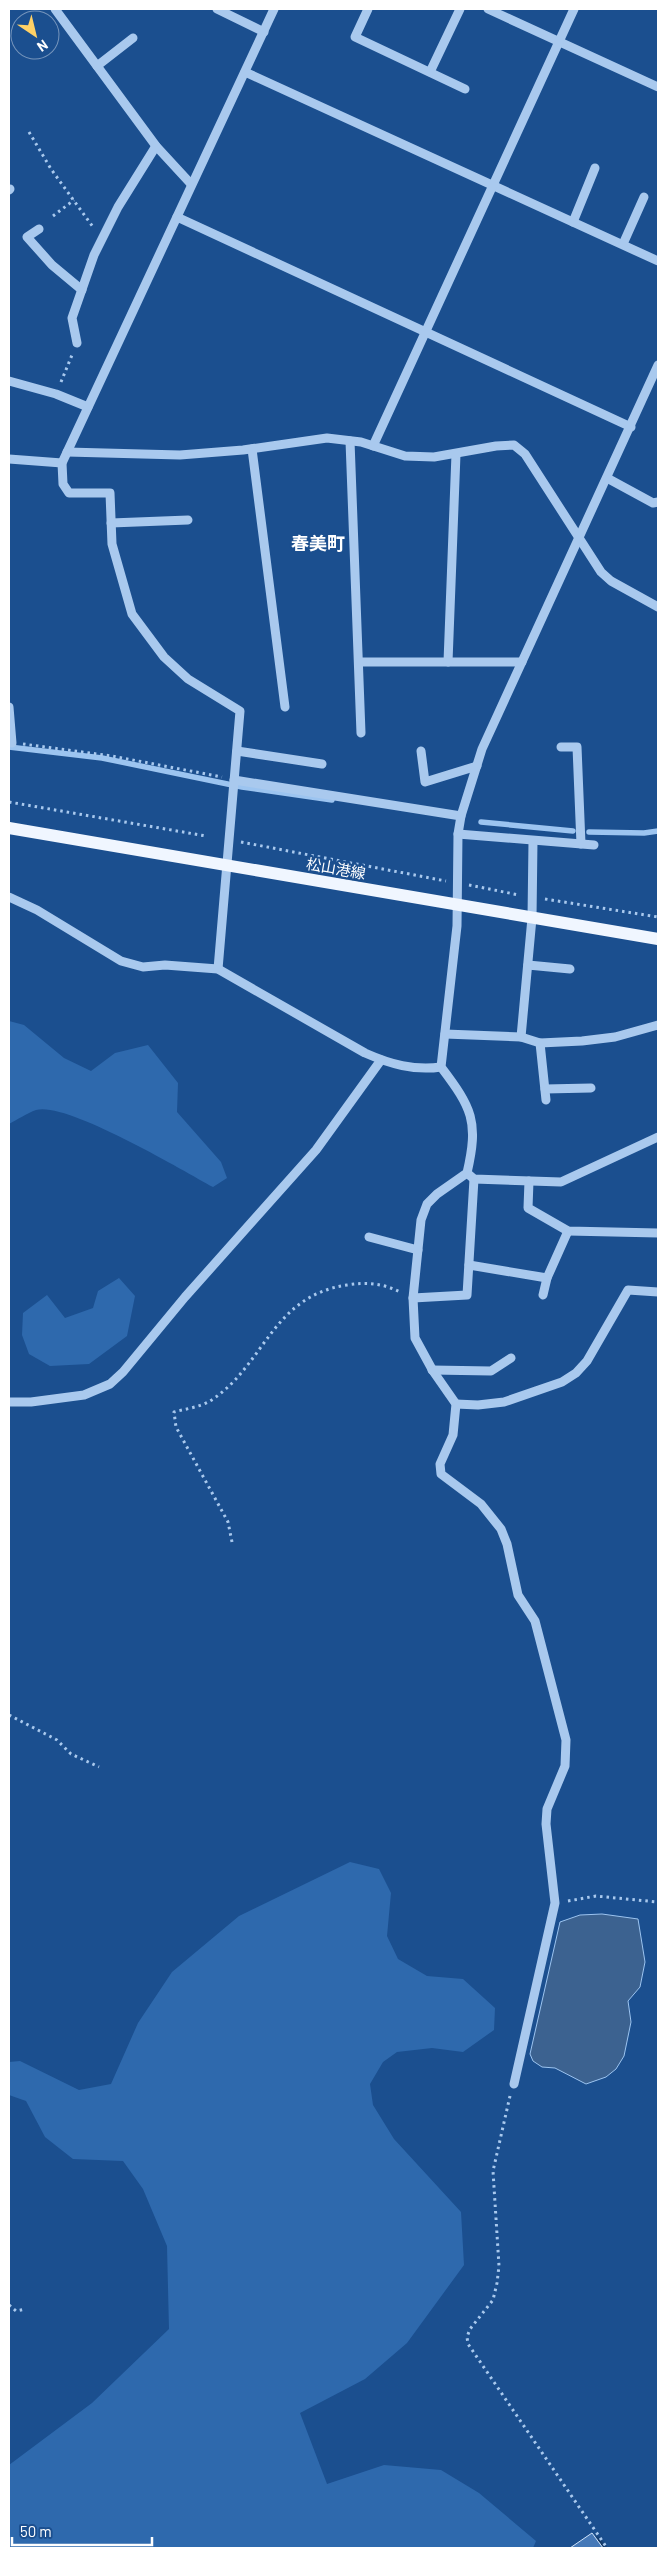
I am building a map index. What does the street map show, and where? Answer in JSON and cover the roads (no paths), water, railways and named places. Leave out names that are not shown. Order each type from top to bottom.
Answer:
[{"type":"main road","name":"松山港線","points":[[9,828],[658,939]]},
{"type":"street","points":[[55,9],[156,146],[191,184]]},
{"type":"street","points":[[217,9],[264,32]]},
{"type":"street","points":[[218,969],[240,711],[188,679],[164,657],[132,614],[112,544],[110,493],[69,493],[63,484],[62,463],[274,9]]},
{"type":"street","points":[[368,9],[355,37],[465,88]]},
{"type":"street","points":[[430,72],[460,9]]},
{"type":"street","points":[[488,9],[658,87]]},
{"type":"street","points":[[373,446],[574,9]]},
{"type":"street","points":[[97,66],[133,38]]},
{"type":"street","points":[[245,72],[658,261]]},
{"type":"street","points":[[77,343],[72,318],[102,240],[118,207],[156,146]]},
{"type":"street","points":[[572,222],[595,168]]},
{"type":"street","points":[[623,244],[644,197]]},
{"type":"street","points":[[177,217],[631,427]]},
{"type":"street","points":[[39,229],[27,237],[52,264],[82,290]]},
{"type":"street","points":[[412,1298],[467,1294],[473,1150],[471,1112],[462,1095],[441,1067],[457,926],[456,883],[458,834],[461,816],[477,766],[522,662],[658,365]]},
{"type":"street","points":[[9,381],[56,394],[88,407]]},
{"type":"street","points":[[67,452],[180,455],[252,449],[327,438],[373,446],[405,456],[434,457],[496,446],[514,446],[525,454],[601,572],[611,581],[658,606]]},
{"type":"street","points":[[350,441],[361,733]]},
{"type":"street","points":[[252,449],[285,708]]},
{"type":"street","points":[[448,662],[456,454]]},
{"type":"street","points":[[9,460],[62,463]]},
{"type":"street","points":[[607,478],[653,503],[658,502]]},
{"type":"street","points":[[111,523],[188,520]]},
{"type":"street","points":[[359,662],[522,662]]},
{"type":"street","points":[[9,707],[12,743]]},
{"type":"street","points":[[561,747],[577,747],[581,844]]},
{"type":"street","points":[[237,751],[322,764]]},
{"type":"street","points":[[421,751],[425,782],[477,766]]},
{"type":"street","points":[[234,780],[461,816]]},
{"type":"street","points":[[458,834],[594,845]]},
{"type":"street","points":[[521,1037],[532,918],[533,841]]},
{"type":"street","points":[[9,897],[37,910],[121,961],[143,967],[165,965],[218,969],[381,1060],[411,1068],[441,1067]]},
{"type":"street","points":[[528,965],[570,969]]},
{"type":"street","points":[[445,1034],[521,1037],[540,1042],[614,1037],[658,1025]]},
{"type":"street","points":[[540,1042],[546,1100]]},
{"type":"street","points":[[9,1402],[31,1402],[84,1395],[110,1384],[123,1372],[185,1297],[316,1150],[381,1060]]},
{"type":"street","points":[[545,1089],[591,1088]]},
{"type":"street","points":[[514,2084],[555,1903],[546,1824],[547,1809],[565,1766],[566,1740],[535,1621],[518,1595],[501,1528],[481,1504],[442,1474],[440,1464],[453,1435],[456,1404],[432,1370],[415,1338],[412,1298],[421,1220],[427,1204],[437,1194],[471,1176],[561,1182],[658,1138]]},
{"type":"street","points":[[529,1181],[528,1208],[568,1230],[658,1233]]},
{"type":"street","points":[[543,1295],[568,1230]]},
{"type":"street","points":[[369,1237],[418,1250]]},
{"type":"street","points":[[469,1265],[548,1278]]},
{"type":"street","points":[[456,1404],[478,1405],[504,1402],[562,1382],[576,1374],[587,1361],[628,1290],[658,1292]]},
{"type":"street","points":[[432,1370],[491,1371],[511,1358]]},
{"type":"waterway","points":[[9,747],[102,758],[242,787],[332,800]]},
{"type":"waterway","points":[[481,822],[573,831]]},
{"type":"waterway","points":[[589,832],[644,833],[658,831]]},
{"type":"district","name":"春美町","points":[[318,543]]}]
